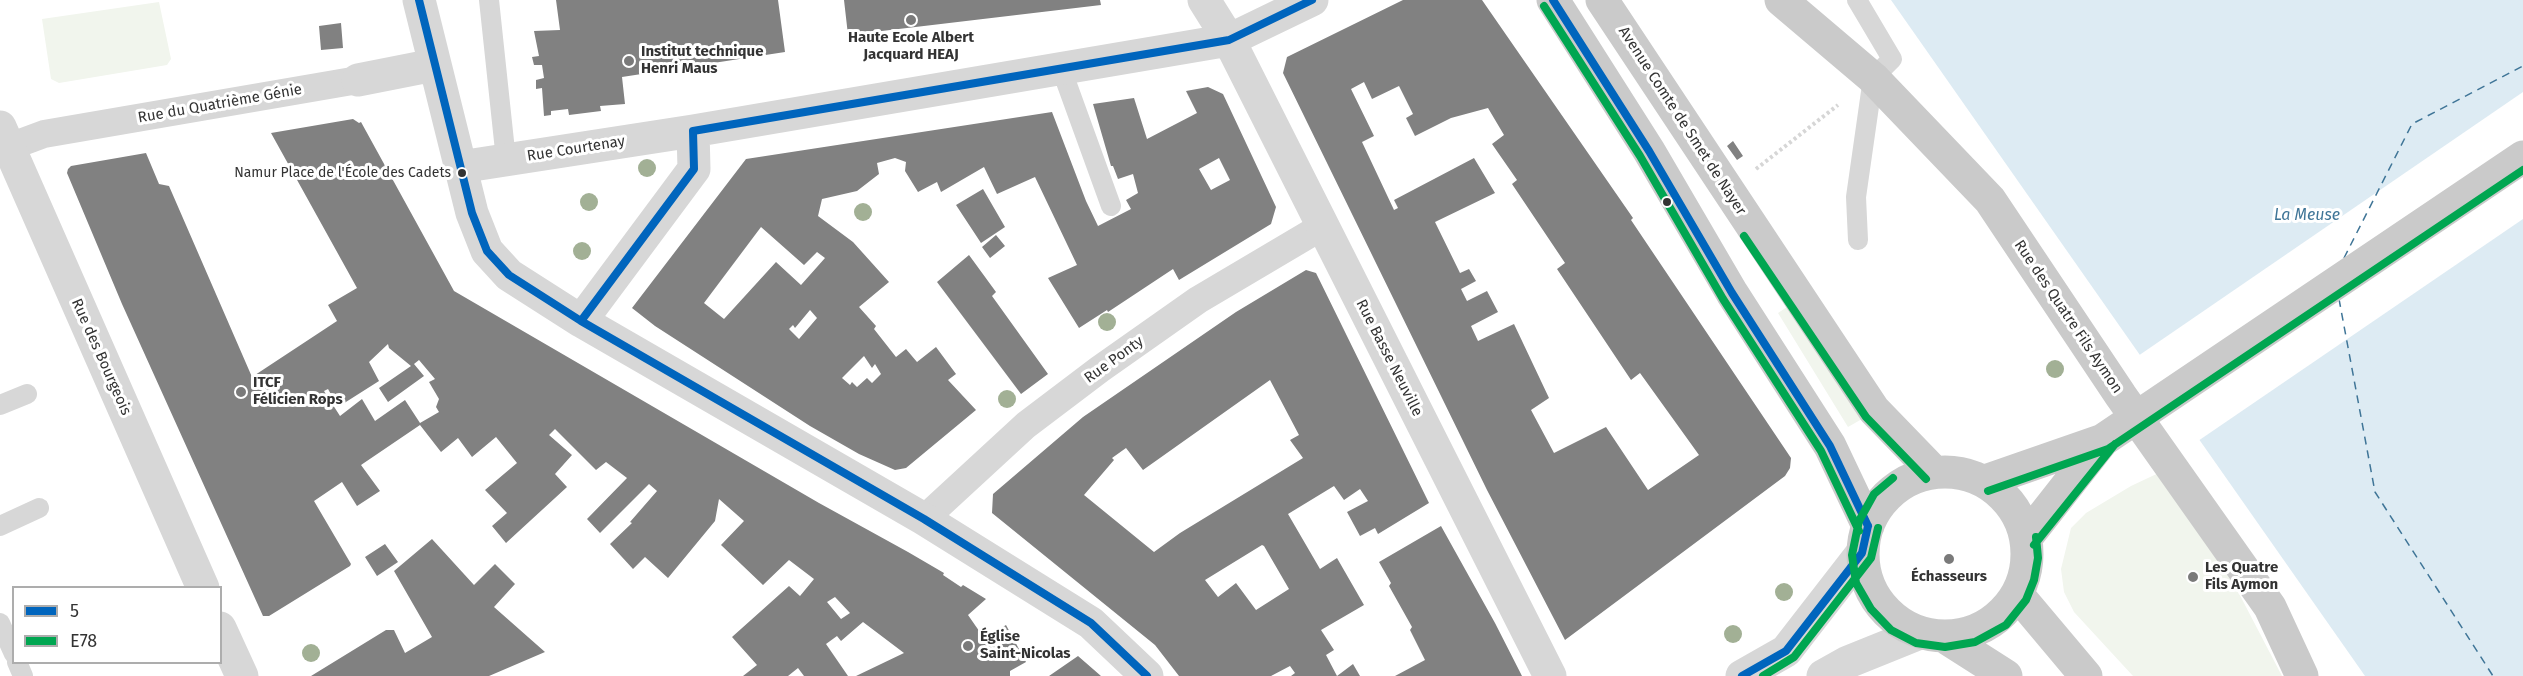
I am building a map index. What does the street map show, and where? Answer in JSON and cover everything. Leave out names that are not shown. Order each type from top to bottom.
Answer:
[{"type":"main road","points":[[1553,0],[1649,151],[1732,293],[1830,446],[1865,539],[1866,580],[1879,603],[1897,622],[1933,635],[2006,676]]},
{"type":"main road","name":"Avenue Comte de Smet de Nayer","points":[[1602,0],[1727,192],[1874,410],[1934,472]]},
{"type":"main road","name":"Rue des Quatre Fils Aymon","points":[[1781,0],[1873,78],[1990,200],[2121,396],[2270,608],[2302,676]]},
{"type":"main road","points":[[1985,481],[2103,440],[2523,157]]},
{"type":"main road","points":[[2026,538],[2103,440]]},
{"type":"main road","points":[[1865,539],[1882,501],[1905,481],[1934,472],[1960,473],[1985,481],[2012,505],[2026,538],[2028,557],[2017,594],[1999,617],[1973,632],[1933,635]]},
{"type":"main road","points":[[2017,594],[2086,676]]},
{"type":"street","points":[[419,0],[472,213],[487,251],[509,276],[581,321],[924,519],[1091,623],[1147,676]]},
{"type":"street","name":"Rue Basse Neuville","points":[[1204,0],[1229,40],[1550,676]]},
{"type":"street","name":"Rue Courtenay","points":[[460,167],[693,131],[1229,40],[1312,0]]},
{"type":"street","name":"Rue du Quatrième Génie","points":[[4,137],[44,134],[434,66]]},
{"type":"street","points":[[581,321],[694,169],[693,131]]},
{"type":"street","name":"Rue des Bourgeois","points":[[4,137],[202,586]]},
{"type":"street","name":"Rue Ponty","points":[[924,519],[1026,425],[1100,369],[1198,300],[1323,226]]},
{"type":"street","points":[[1742,676],[1786,651],[1865,539]]},
{"type":"street","points":[[222,632],[242,676]]},
{"type":"street","points":[[1823,676],[1848,662],[1933,635]]},
{"type":"lane","points":[[489,0],[506,160]]},
{"type":"lane","points":[[1857,0],[1892,59],[1873,78],[1856,197],[1858,240]]},
{"type":"lane","points":[[1061,68],[1111,206]]},
{"type":"lane","points":[[0,405],[27,394]]},
{"type":"lane","points":[[0,526],[39,508]]},
{"type":"lane","points":[[0,623],[12,650]]},
{"type":"path","points":[[1727,192],[1873,78]]},
{"type":"shaded area","points":[[159,2],[171,59],[167,65],[59,83],[51,79],[42,19]]},
{"type":"shaded area","points":[[1787,307],[1862,419],[1848,427],[1778,313]]},
{"type":"shaded area","points":[[2165,470],[2208,534],[2282,676],[2133,676],[2074,612],[2064,592],[2061,569],[2071,528],[2086,513],[2131,486]]},
{"type":"water","name":"La Meuse","points":[[1891,0],[2523,0],[2523,676],[2365,676]]},
{"type":"pier","points":[[2523,92],[2523,219],[2198,441],[2138,356]]},
{"type":"building","name":"Institut technique Henri Maus","points":[[556,0],[778,0],[785,52],[622,77],[625,104],[600,106],[601,111],[569,115],[568,109],[551,111],[551,115],[544,116],[542,88],[536,89],[536,80],[544,78],[542,65],[534,65],[532,57],[539,56],[534,31],[560,30]]},
{"type":"building","name":"Haute Ecole Albert Jacquard HEAJ","points":[[844,0],[1100,0],[1101,5],[848,35]]},
{"type":"building","points":[[1403,0],[1482,0],[1633,218],[1631,220],[1791,458],[1790,468],[1785,476],[1565,640],[1487,490],[1283,73],[1287,57]],"holes":[[[1364,82],[1372,99],[1399,86],[1413,114],[1406,118],[1415,136],[1451,118],[1488,108],[1504,135],[1492,144],[1517,180],[1512,184],[1565,263],[1557,269],[1631,380],[1640,373],[1699,455],[1648,490],[1606,427],[1554,453],[1531,410],[1549,398],[1514,324],[1478,341],[1471,326],[1498,312],[1487,291],[1467,301],[1461,289],[1476,281],[1469,269],[1460,273],[1435,222],[1495,193],[1474,158],[1394,200],[1398,208],[1394,210],[1362,142],[1374,136],[1351,89]]]},
{"type":"building","points":[[341,23],[343,48],[321,50],[319,26]]},
{"type":"building","points":[[1208,87],[1223,94],[1276,207],[1271,224],[1179,280],[1173,269],[1108,312],[1107,310],[1079,328],[1048,278],[1077,265],[1035,177],[997,194],[984,167],[941,192],[937,182],[918,192],[905,171],[906,162],[895,158],[877,163],[879,174],[857,191],[822,199],[818,216],[853,242],[889,282],[859,307],[876,326],[874,329],[896,357],[906,349],[917,362],[936,347],[956,374],[948,380],[976,410],[906,468],[895,470],[859,454],[810,426],[655,326],[632,308],[746,159],[1052,112],[1098,226],[1131,209],[1126,200],[1138,193],[1133,174],[1118,179],[1111,166],[1093,104],[1134,98],[1147,139],[1197,113],[1186,91]],"holes":[[[1219,158],[1230,180],[1211,190],[1199,169]],[[761,227],[804,265],[817,252],[825,258],[801,285],[776,262],[724,319],[704,303]],[[810,310],[817,318],[799,339],[789,329],[793,325],[795,328]],[[864,356],[872,368],[875,364],[881,374],[872,383],[867,378],[857,387],[852,382],[850,385],[842,378]]]},
{"type":"building","points":[[353,119],[361,122],[454,291],[944,573],[943,575],[961,587],[963,585],[986,599],[968,615],[984,638],[1006,625],[1026,662],[1010,671],[1010,676],[856,676],[904,653],[863,622],[841,641],[837,636],[826,644],[848,676],[804,676],[798,668],[788,676],[743,676],[757,665],[732,637],[789,586],[800,596],[814,579],[789,560],[763,585],[721,545],[744,521],[719,499],[715,521],[668,578],[645,557],[633,569],[610,544],[632,523],[630,522],[657,491],[649,484],[600,533],[587,519],[627,478],[606,462],[596,470],[555,429],[549,435],[572,455],[555,474],[567,487],[506,543],[492,526],[507,513],[485,490],[517,463],[496,437],[472,457],[458,438],[441,452],[420,425],[361,465],[380,491],[357,506],[342,482],[314,501],[351,564],[350,566],[269,616],[263,616],[122,304],[67,173],[71,166],[146,153],[159,184],[169,186],[252,377],[337,321],[328,305],[357,288],[271,133]],"holes":[[[388,344],[389,348],[411,366],[379,388],[388,402],[424,376],[414,364],[419,360],[435,379],[429,382],[439,399],[436,407],[439,412],[420,423],[405,400],[375,421],[362,399],[340,416],[324,391],[328,389],[338,407],[379,381],[369,362]],[[835,597],[850,613],[841,619],[827,602]]]},
{"type":"building","points":[[1733,141],[1743,156],[1737,160],[1727,146]]},
{"type":"building","points":[[983,189],[1005,227],[981,243],[956,205]]},
{"type":"building","points":[[996,235],[1005,246],[990,258],[982,247]]},
{"type":"building","points":[[969,255],[996,292],[992,296],[1048,374],[1021,394],[937,282]]},
{"type":"building","points":[[1306,270],[1316,273],[1429,503],[1378,534],[1375,528],[1360,536],[1347,512],[1368,501],[1360,489],[1344,500],[1334,486],[1288,514],[1320,569],[1337,558],[1364,605],[1321,630],[1334,650],[1326,655],[1337,676],[1291,676],[1295,673],[1290,666],[1271,676],[1179,676],[1155,645],[992,513],[993,494],[1083,417],[1236,312]],"holes":[[[1270,380],[1299,435],[1290,440],[1303,458],[1180,533],[1154,552],[1084,495],[1114,460],[1112,458],[1126,448],[1143,470]],[[1262,545],[1289,589],[1256,610],[1236,583],[1218,597],[1205,580]]]},
{"type":"building","points":[[1441,526],[1522,676],[1395,676],[1425,660],[1410,630],[1412,627],[1389,586],[1391,583],[1379,562]]},
{"type":"building","points":[[432,539],[474,585],[495,564],[515,584],[494,607],[545,652],[489,676],[311,676],[386,630],[394,630],[405,653],[432,637],[394,571]]},
{"type":"building","points":[[385,544],[398,562],[377,576],[365,557]]},
{"type":"building","points":[[1078,656],[1101,676],[1049,676]]},
{"type":"building","points":[[1353,664],[1360,676],[1337,676]]},
{"type":"ferry route","points":[[2344,258],[2412,124],[2523,66]]},
{"type":"ferry route","points":[[2339,299],[2375,492],[2493,676]]},
{"type":"transit line","name":"5","points":[[419,0],[472,213],[487,251],[509,275],[581,321],[924,519],[1091,623],[1147,676]]},
{"type":"transit line","name":"5","points":[[693,131],[1229,40],[1312,0]]},
{"type":"transit line","name":"5","points":[[1553,0],[1649,151],[1732,293],[1830,446],[1868,526]]},
{"type":"transit line","name":"E78","points":[[1544,6],[1640,156],[1723,299],[1821,451],[1859,531]]},
{"type":"transit line","name":"5","points":[[581,321],[694,169],[693,131]]},
{"type":"transit line","name":"E78","points":[[1988,491],[2108,449],[2523,170]]},
{"type":"transit line","name":"E78","points":[[1744,236],[1866,417],[1926,479]]},
{"type":"transit line","name":"E78","points":[[2034,545],[2115,444]]},
{"type":"transit line","name":"E78","points":[[1893,478],[1874,494],[1859,521],[1852,555],[1856,583],[1871,609],[1891,630],[1916,643],[1945,647],[1975,642],[2006,625],[2026,600],[2034,580],[2038,558],[2036,537]]},
{"type":"transit line","name":"5","points":[[1742,676],[1786,651],[1862,553],[1868,526]]},
{"type":"transit line","name":"E78","points":[[1763,676],[1794,657],[1871,558],[1878,528]]},
{"type":"place","name":"Haute Ecole Albert Jacquard HEAJ","points":[[911,20]]},
{"type":"place","name":"Institut technique Henri Maus","points":[[629,61]]},
{"type":"place","name":"Namur Place de l'École des Cadets","points":[[462,173]]},
{"type":"place","name":"ITCF Félicien Rops","points":[[241,392]]},
{"type":"place","name":"Échasseurs","points":[[1949,559]]},
{"type":"place","name":"Les Quatre Fils Aymon","points":[[2193,577]]},
{"type":"place","name":"Église Saint-Nicolas","points":[[968,646]]}]
